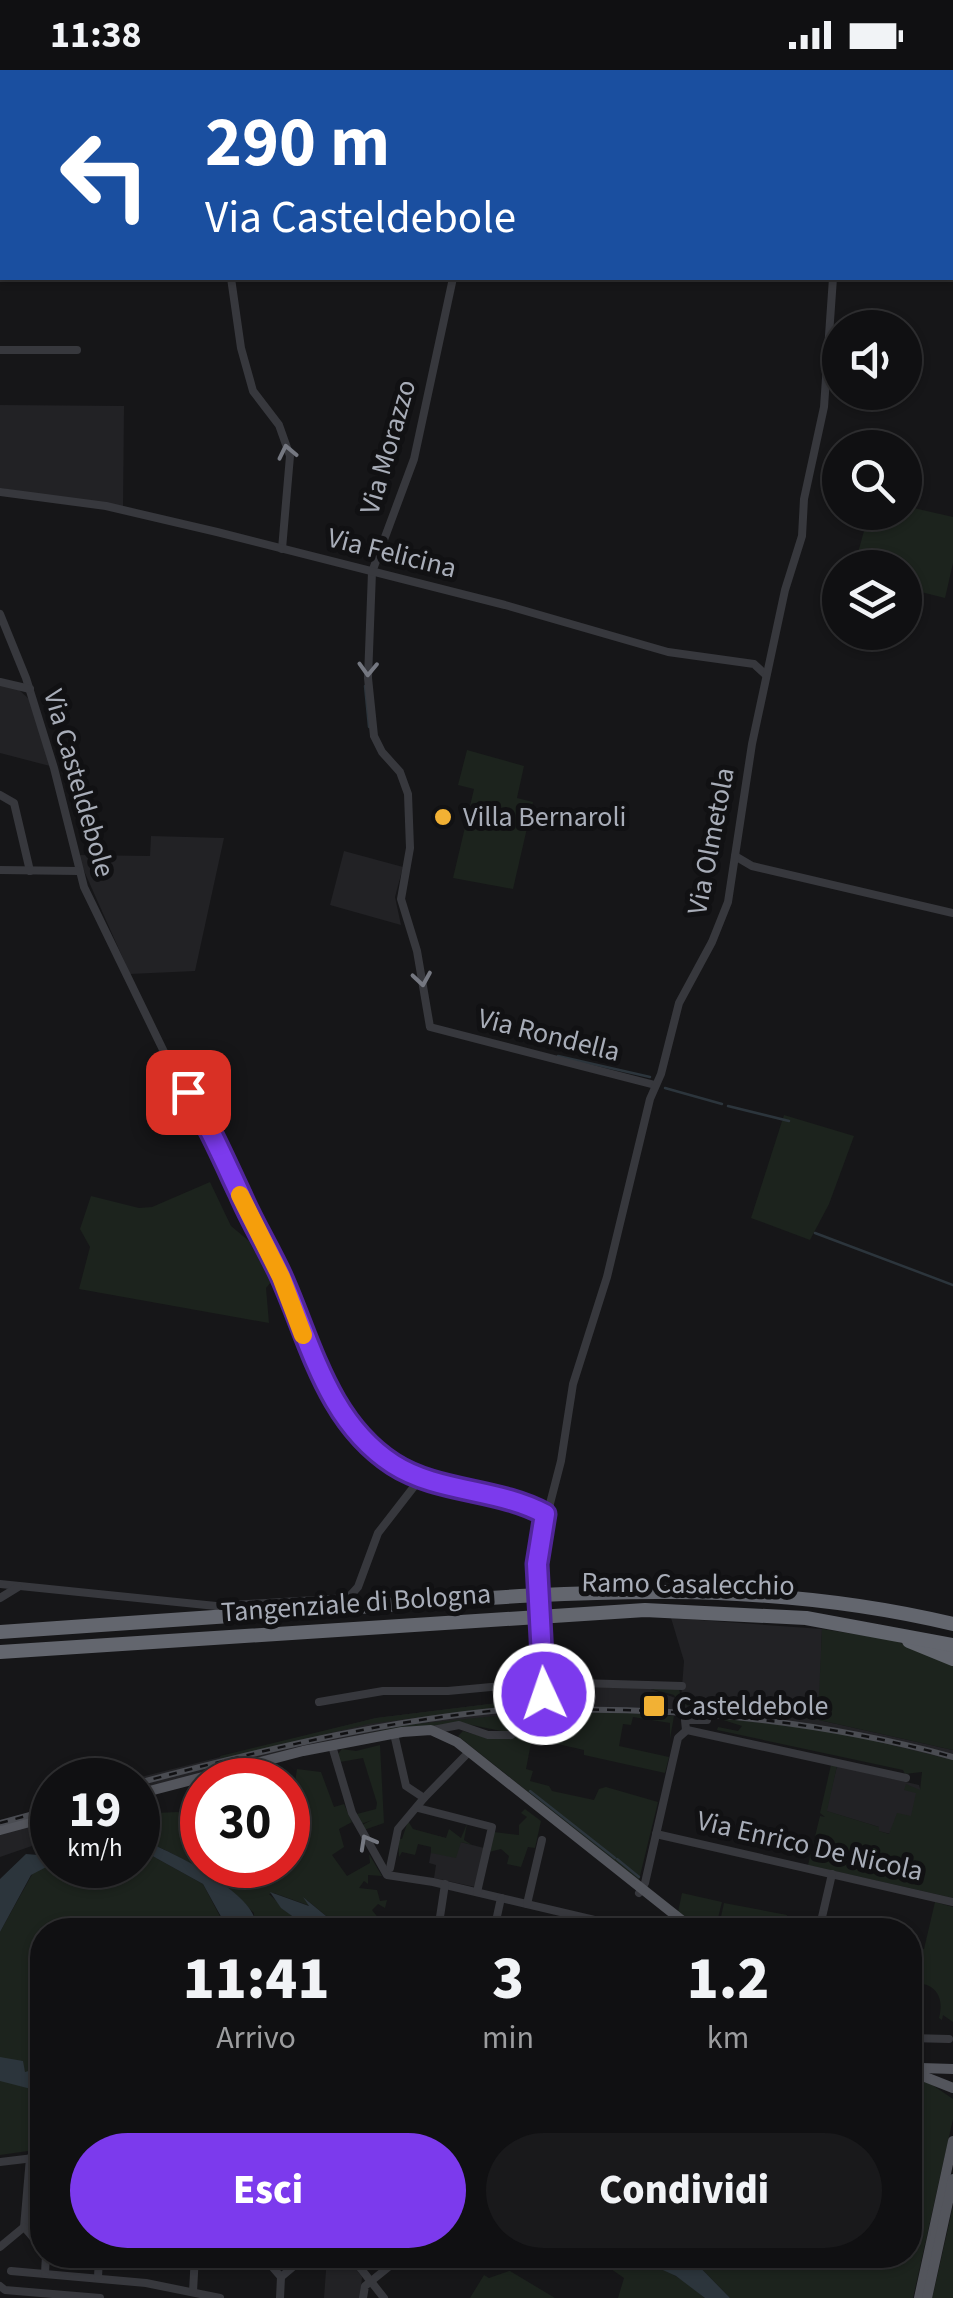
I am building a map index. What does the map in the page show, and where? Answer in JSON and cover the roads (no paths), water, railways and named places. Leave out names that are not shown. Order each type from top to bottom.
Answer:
[{"type":"highway","name":"Tangenziale di Bologna","points":[[0,1642],[637,1590],[778,1594],[868,1606],[953,1634]]},
{"type":"highway","name":"Ramo Casalecchio","points":[[0,1642],[653,1603],[810,1612],[953,1634]]},
{"type":"highway","points":[[868,1606],[953,1613]]},
{"type":"highway","name":"Tangenziale di Bologna","points":[[0,1642],[602,1611],[694,1610],[953,1634]]},
{"type":"highway","points":[[816,1620],[897,1637],[953,1659]]},
{"type":"main road","points":[[348,1743],[443,1733]]},
{"type":"main road","points":[[443,1733],[463,1754],[504,1784]]},
{"type":"main road","points":[[160,1789],[332,1746],[443,1733],[671,1918]]},
{"type":"main road","points":[[0,1830],[30,1822]]},
{"type":"main road","points":[[922,2070],[953,2069]]},
{"type":"main road","points":[[922,2074],[953,2087],[953,2078]]},
{"type":"main road","points":[[919,2298],[953,2140]]},
{"type":"main road","points":[[927,2298],[953,2179]]},
{"type":"street","points":[[231,280],[240,348],[253,391],[278,425],[290,456],[282,548]]},
{"type":"street","name":"Via Morazzo","points":[[433,1030],[418,951],[401,899],[410,848],[408,794],[400,772],[378,746],[368,703],[372,572],[414,459],[452,280]]},
{"type":"street","name":"Via Olmetola","points":[[545,1515],[561,1461],[581,1351],[607,1277],[654,1086],[679,1003],[723,918],[766,675],[802,536],[804,499],[824,407],[833,280]]},
{"type":"street","points":[[0,350],[77,350]]},
{"type":"street","name":"Via Felicina","points":[[0,492],[106,506],[282,548],[668,652],[754,664],[763,668],[766,675]]},
{"type":"street","name":"Via Casteldebole","points":[[0,614],[30,690],[54,768],[78,870],[163,1050],[216,1137],[326,1386],[342,1412],[376,1450],[415,1480],[482,1491],[545,1515]]},
{"type":"street","points":[[0,640],[13,643]]},
{"type":"street","points":[[0,682],[30,690]]},
{"type":"street","points":[[0,795],[14,802],[30,870]]},
{"type":"street","points":[[735,856],[752,866],[953,914]]},
{"type":"street","points":[[0,870],[78,870]]},
{"type":"street","name":"Via Rondella","points":[[433,1030],[654,1086]]},
{"type":"street","points":[[0,1584],[216,1606],[348,1598],[358,1588],[378,1533],[415,1480]]},
{"type":"street","points":[[443,1733],[465,1727],[488,1735],[511,1734],[534,1719],[544,1686],[538,1550],[545,1515]]},
{"type":"street","points":[[0,1598],[20,1586]]},
{"type":"street","points":[[319,1702],[383,1690],[682,1686]]},
{"type":"street","points":[[640,1891],[677,1742],[686,1730],[686,1720],[707,1720]]},
{"type":"street","points":[[686,1730],[906,1778]]},
{"type":"street","points":[[395,1738],[406,1786],[424,1798]]},
{"type":"street","points":[[332,1746],[352,1813],[384,1872],[393,1878],[445,1884],[583,1918]]},
{"type":"street","points":[[390,1868],[398,1829],[463,1754]]},
{"type":"street","points":[[418,1808],[492,1827],[477,1892]]},
{"type":"street","name":"Via Enrico De Nicola","points":[[656,1834],[953,1902]]},
{"type":"street","points":[[526,1904],[542,1840]]},
{"type":"street","points":[[823,1918],[832,1874]]},
{"type":"street","points":[[440,1918],[445,1884]]},
{"type":"street","points":[[497,1918],[502,1898]]},
{"type":"street","points":[[922,2038],[949,2039]]},
{"type":"street","points":[[0,2162],[30,2158],[24,2227],[0,2247]]},
{"type":"street","points":[[24,2227],[30,2234]]},
{"type":"street","points":[[45,2268],[45,2274]]},
{"type":"street","points":[[88,2297],[97,2268]]},
{"type":"street","points":[[193,2292],[196,2268]]},
{"type":"street","points":[[273,2268],[281,2278],[280,2298]]},
{"type":"street","points":[[281,2278],[292,2268]]},
{"type":"street","points":[[360,2268],[384,2298]]},
{"type":"street","points":[[363,2298],[364,2287],[387,2268]]},
{"type":"street","points":[[11,2271],[94,2278],[220,2298]]},
{"type":"street","points":[[0,2286],[9,2291],[99,2298]]},
{"type":"waterway","points":[[365,686],[369,727]]},
{"type":"waterway","points":[[558,1056],[650,1077]]},
{"type":"waterway","points":[[665,1088],[722,1104]]},
{"type":"waterway","points":[[728,1106],[789,1121]]},
{"type":"waterway","points":[[815,1233],[953,1285]]},
{"type":"waterway","points":[[530,1791],[615,1858]]},
{"type":"waterway","points":[[617,1859],[639,1877]]},
{"type":"railway","points":[[160,1778],[386,1726],[538,1707]]},
{"type":"railway","points":[[543,1710],[647,1711],[750,1718],[852,1734],[953,1757]]},
{"type":"railway","points":[[0,1823],[30,1815]]},
{"type":"place","name":"Villa Bernaroli","points":[[443,817]]},
{"type":"place","name":"Casteldebole","points":[[654,1706]]}]
